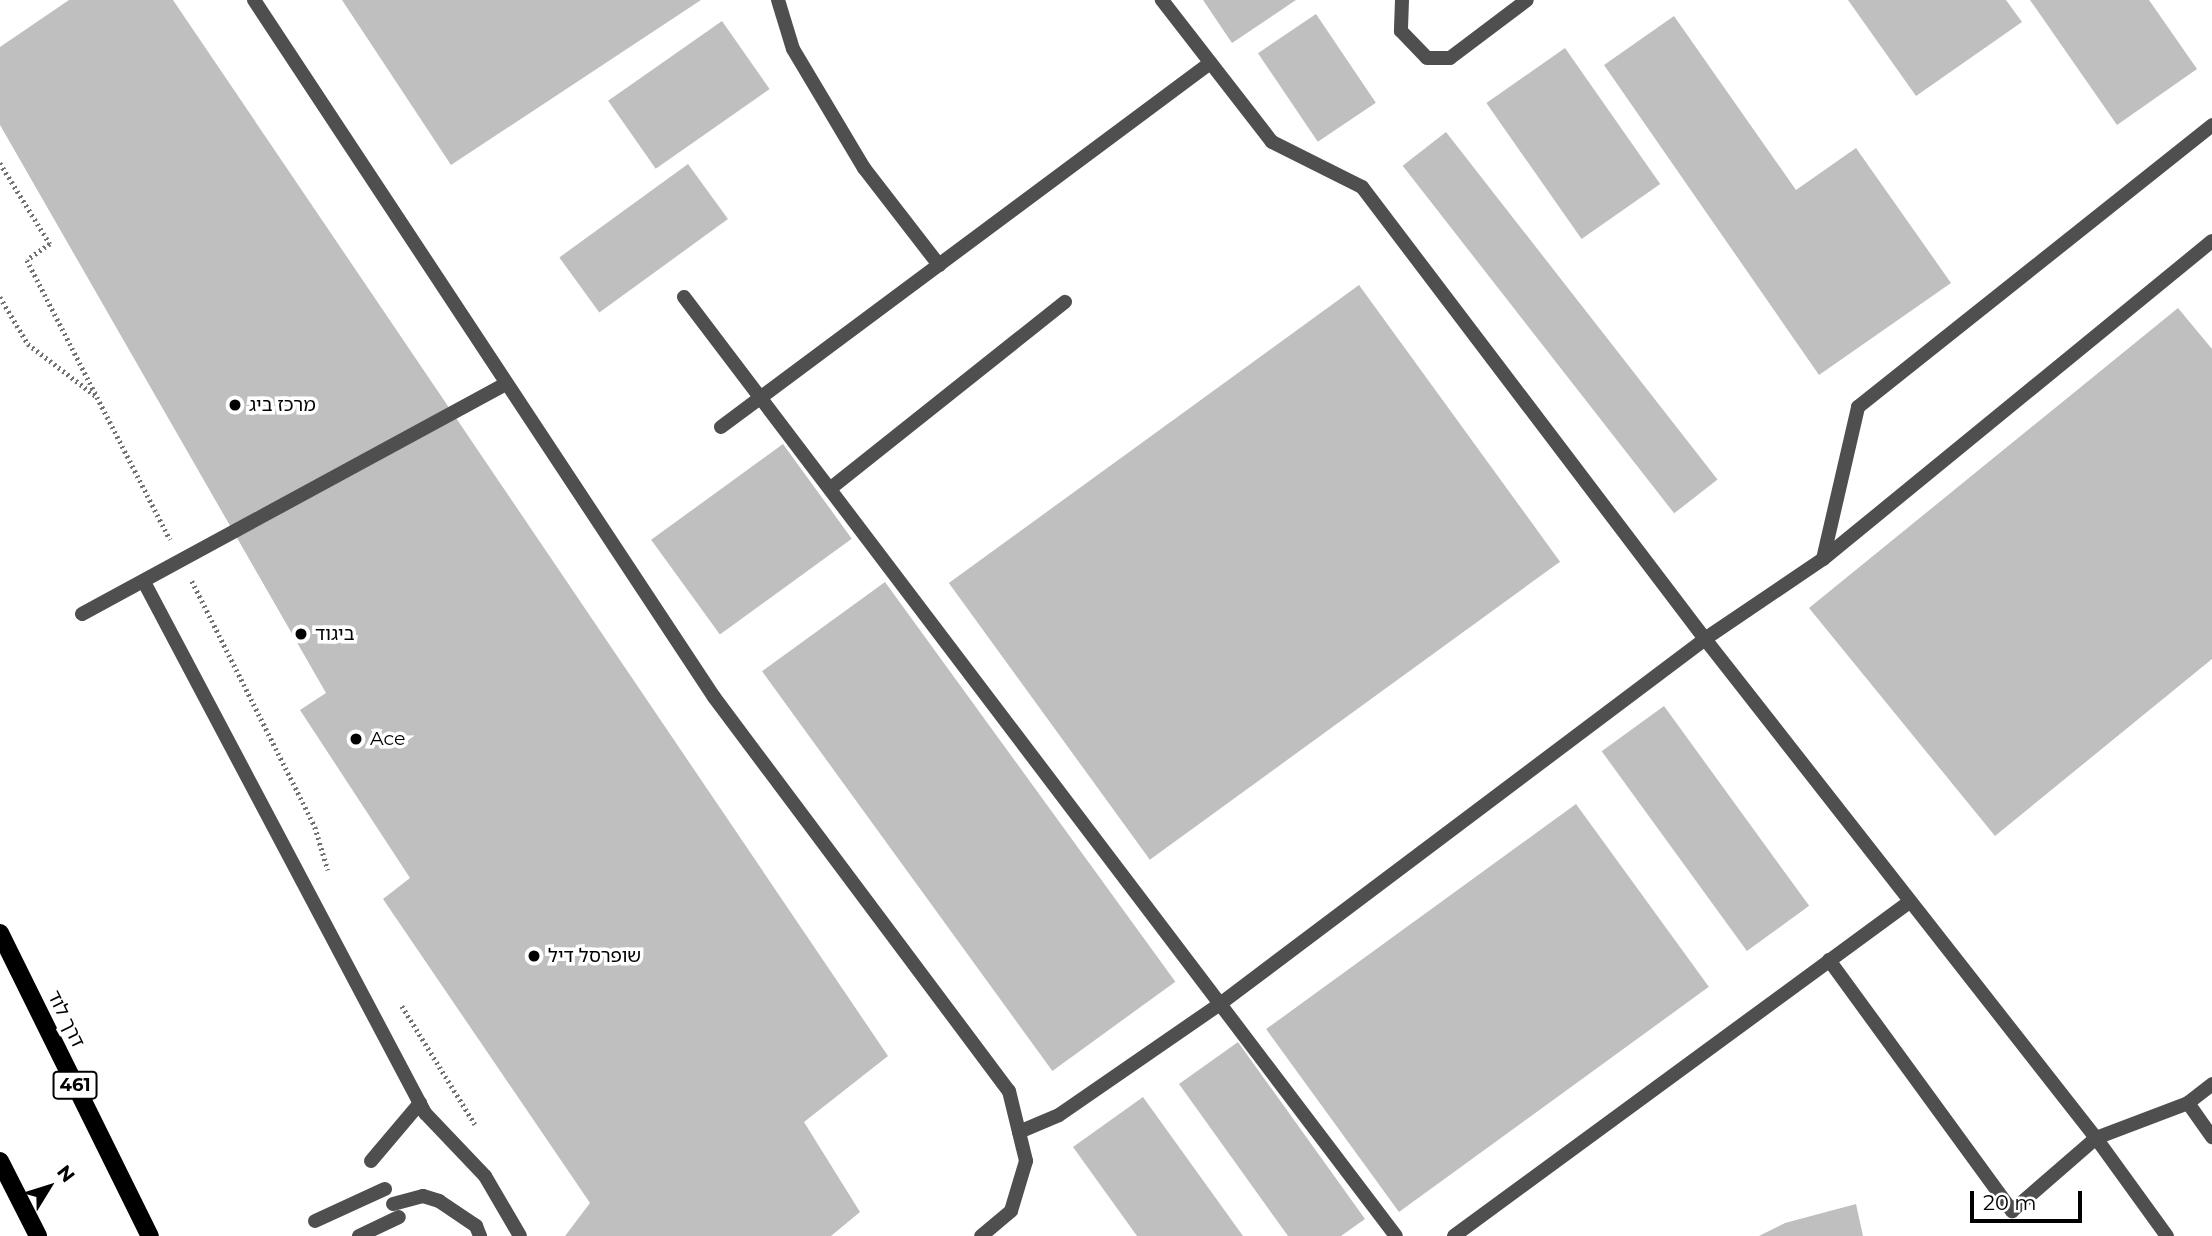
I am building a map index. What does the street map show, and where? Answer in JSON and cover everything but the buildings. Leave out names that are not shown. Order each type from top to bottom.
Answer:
[{"type":"main road","name":"דרך לוד","points":[[0,933],[150,1236]]},
{"type":"main road","points":[[0,1161],[38,1236]]},
{"type":"street","points":[[254,0],[714,697],[1009,1091],[1026,1161],[1011,1211],[981,1236]]},
{"type":"street","points":[[778,0],[793,50],[857,156],[939,265]]},
{"type":"street","points":[[1162,0],[1272,142],[1362,187],[1908,903],[2096,1138],[2167,1236]]},
{"type":"street","points":[[1402,0],[1401,31],[1427,58],[1450,58],[1527,0]]},
{"type":"street","points":[[721,427],[1210,63]]},
{"type":"street","points":[[1823,559],[1858,407],[2212,125]]},
{"type":"street","points":[[1019,1132],[1059,1115],[1220,1003],[1705,639],[1823,559],[2212,241]]},
{"type":"street","points":[[684,297],[1396,1236]]},
{"type":"street","points":[[831,488],[1065,302]]},
{"type":"street","points":[[82,614],[505,384]]},
{"type":"street","points":[[144,582],[420,1103],[485,1176],[520,1236]]},
{"type":"street","points":[[1454,1236],[1908,903]]},
{"type":"street","points":[[1829,960],[2012,1211],[2096,1138],[2188,1103],[2212,1084]]},
{"type":"street","points":[[371,1161],[420,1103]]},
{"type":"street","points":[[2188,1103],[2212,1137]]},
{"type":"street","points":[[315,1221],[385,1189]]},
{"type":"street","points":[[359,1236],[423,1196],[439,1201],[476,1226],[480,1236]]},
{"type":"path","points":[[0,163],[50,244],[27,260],[315,827],[330,874]]},
{"type":"path","points":[[0,297],[28,344],[99,399]]},
{"type":"path","points":[[399,1002],[479,1131]]},
{"type":"place","name":"מרכז ביג","points":[[235,405]]},
{"type":"place","name":"ביגוד","points":[[301,634]]},
{"type":"place","name":"Ace","points":[[356,739]]},
{"type":"place","name":"שופרסל דיל","points":[[534,956]]}]
